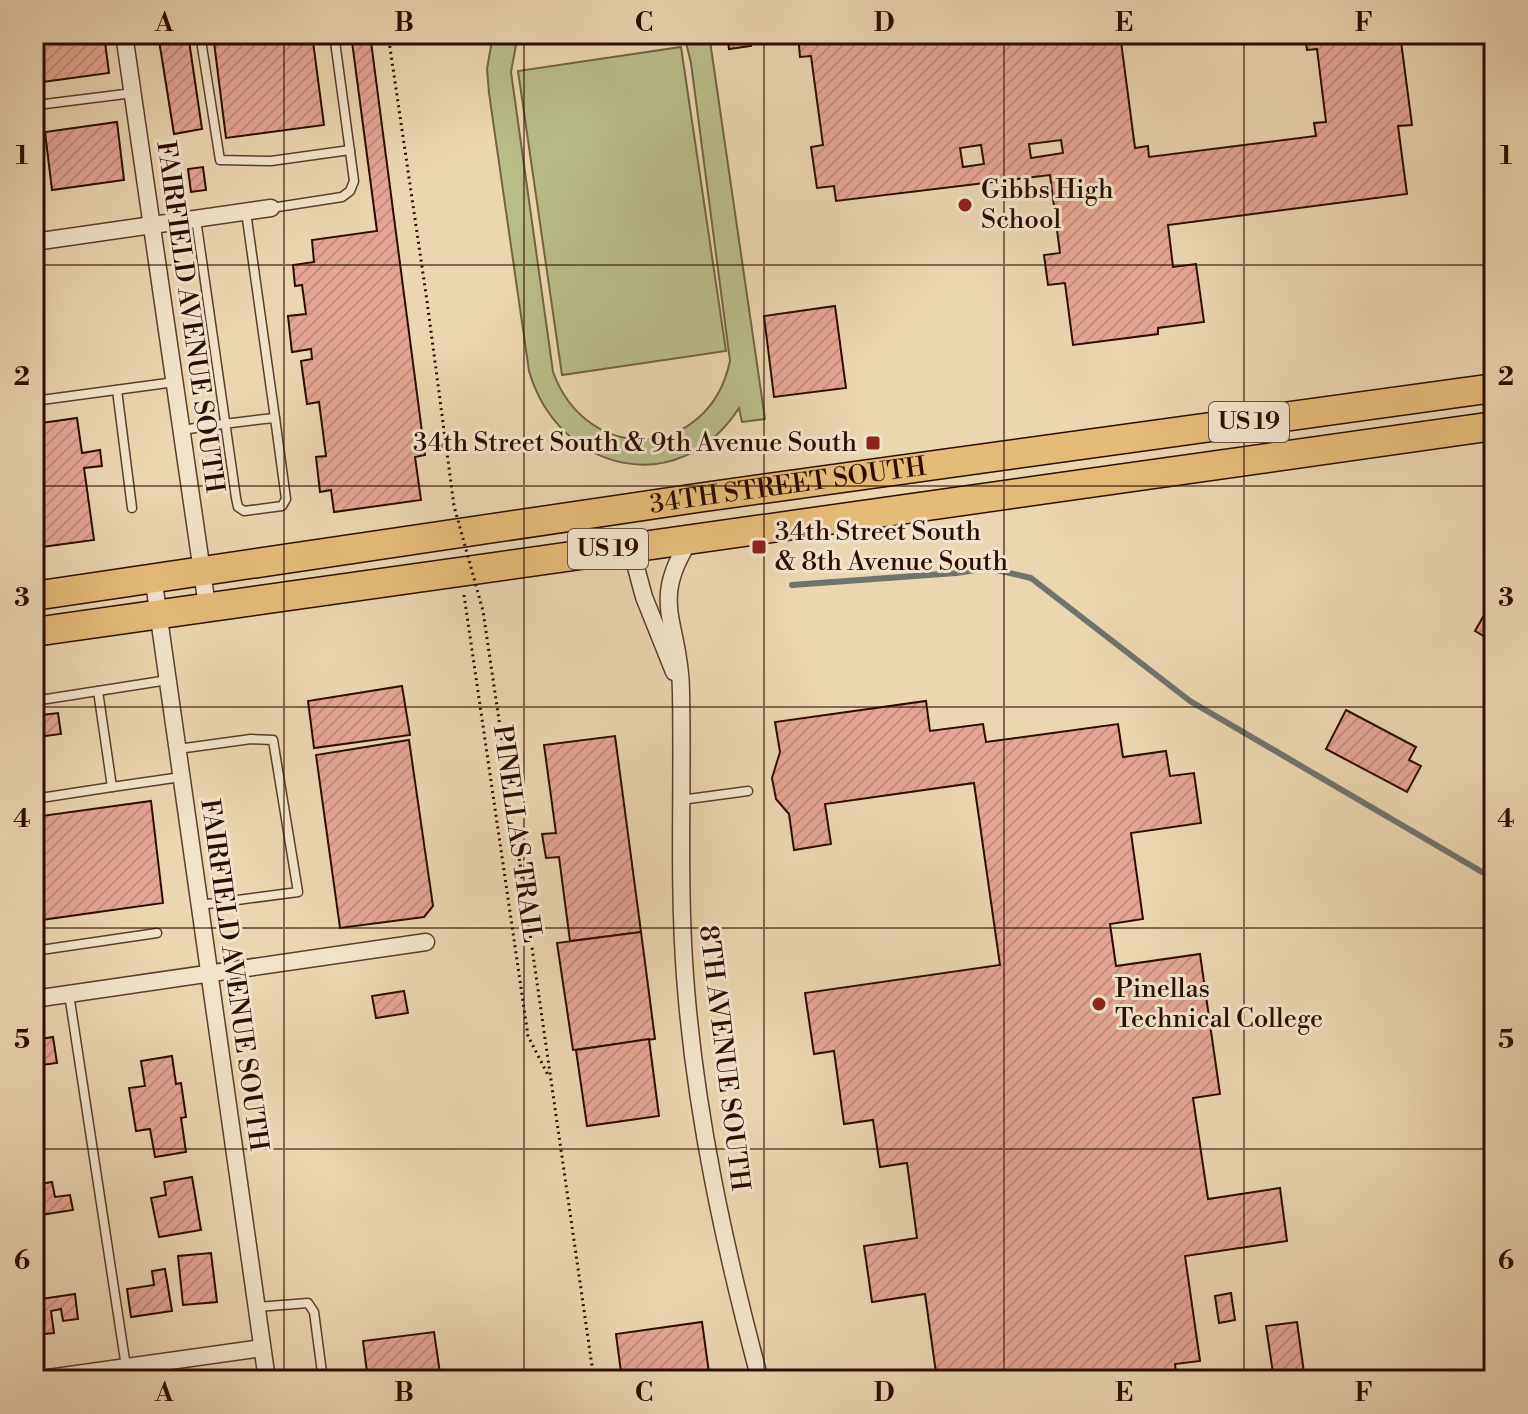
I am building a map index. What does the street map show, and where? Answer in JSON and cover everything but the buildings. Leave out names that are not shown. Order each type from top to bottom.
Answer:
[{"type":"highway","name":"34TH STREET SOUTH","points":[[34,596],[704,497],[1494,388]]},
{"type":"highway","name":"34TH STREET SOUTH","points":[[34,632],[630,545],[1494,426]]},
{"type":"highway","points":[[630,545],[704,497]]},
{"type":"street","name":"FAIRFIELD AVENUE SOUTH","points":[[124,34],[207,606]]},
{"type":"street","points":[[34,242],[271,208]]},
{"type":"street","name":"8TH AVENUE SOUTH","points":[[692,537],[673,565],[667,587],[681,689],[680,800],[685,977],[700,1098],[721,1221],[760,1380]]},
{"type":"street","name":"8TH AVENUE SOUTH","points":[[630,545],[644,597],[681,689]]},
{"type":"street","name":"FAIRFIELD AVENUE SOUTH","points":[[153,576],[267,1380]]},
{"type":"street","points":[[34,999],[426,942]]},
{"type":"street","points":[[34,1380],[127,1374],[262,1348]]},
{"type":"lane","points":[[200,34],[220,160],[271,161],[350,150]]},
{"type":"lane","points":[[271,208],[342,197],[350,191],[354,181],[334,34]]},
{"type":"lane","points":[[34,99],[45,104],[133,93]]},
{"type":"lane","points":[[196,219],[238,507],[244,511],[276,508],[286,499],[246,212]]},
{"type":"lane","points":[[34,401],[175,382]]},
{"type":"lane","points":[[117,390],[132,508]]},
{"type":"lane","points":[[182,430],[275,418]]},
{"type":"lane","points":[[34,701],[168,680]]},
{"type":"lane","points":[[98,691],[112,787]]},
{"type":"lane","points":[[177,749],[251,739],[273,740],[298,892],[200,905]]},
{"type":"lane","points":[[34,799],[182,777]]},
{"type":"lane","points":[[680,800],[748,791]]},
{"type":"lane","points":[[34,951],[157,933]]},
{"type":"lane","points":[[69,994],[127,1374]]},
{"type":"lane","points":[[256,1307],[308,1303],[314,1312],[323,1380]]},
{"type":"path","points":[[388,34],[454,506],[483,611],[594,1380]]},
{"type":"path","name":"PINELLAS TRAIL","points":[[463,587],[528,1036],[539,1063],[551,1080]]},
{"type":"green space","points":[[493,34],[518,34],[511,72],[553,372],[570,403],[592,424],[619,436],[647,439],[674,433],[698,418],[718,394],[730,361],[691,63],[684,34],[709,34],[765,419],[742,422],[739,408],[714,437],[685,456],[654,464],[623,463],[593,452],[566,433],[544,406],[529,371],[489,93],[487,69]]},
{"type":"green space","points":[[681,47],[726,351],[562,375],[518,71]]},
{"type":"waterway","points":[[792,585],[988,568],[1031,578],[1190,701],[1494,879]]},
{"type":"place","name":"Gibbs High School","points":[[965,205]]},
{"type":"place","name":"34th Street South & 9th Avenue South","points":[[873,443]]},
{"type":"place","name":"34th Street South & 8th Avenue South","points":[[759,547]]},
{"type":"place","name":"Pinellas Technical College","points":[[1099,1004]]}]
